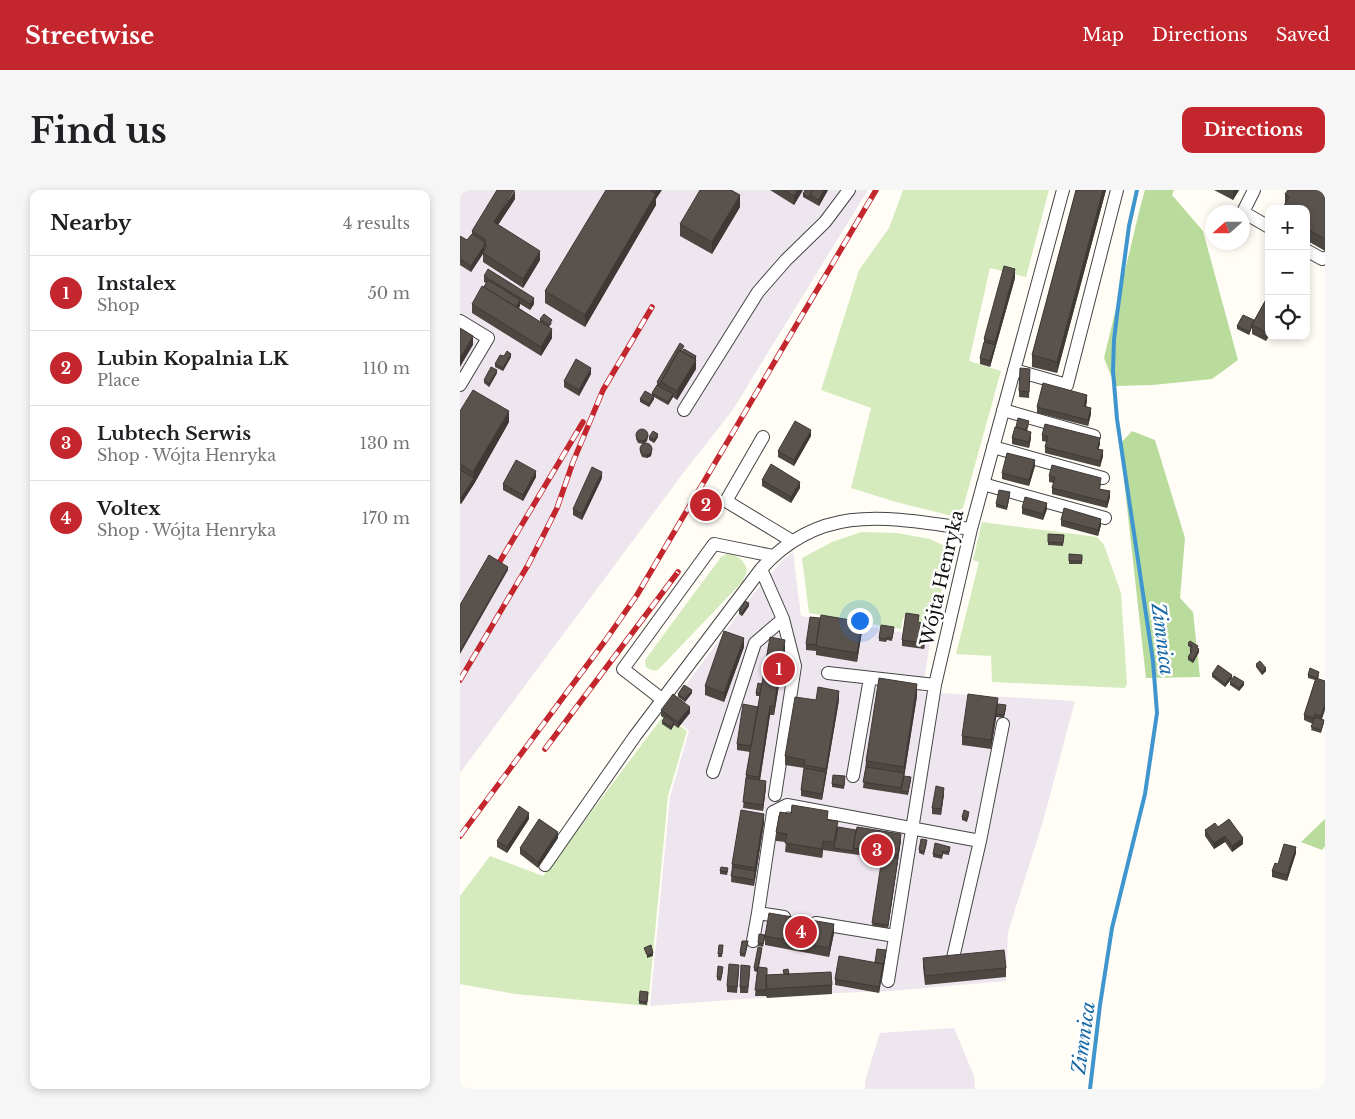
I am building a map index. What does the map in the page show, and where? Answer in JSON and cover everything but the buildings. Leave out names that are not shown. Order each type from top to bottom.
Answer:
[{"type":"street","points":[[684,410],[758,292],[786,260],[825,222],[849,190]]},
{"type":"street","name":"Wójta Henryka","points":[[888,981],[935,685],[970,529],[1063,190]]},
{"type":"street","points":[[1014,370],[1067,385],[1118,190]]},
{"type":"street","points":[[1254,190],[1243,212],[1265,225]]},
{"type":"street","points":[[1310,252],[1322,259],[1325,258]]},
{"type":"street","points":[[460,321],[488,338],[460,385]]},
{"type":"street","points":[[1003,410],[1094,436]]},
{"type":"street","points":[[763,437],[726,501],[792,541]]},
{"type":"street","points":[[993,447],[1104,478]]},
{"type":"street","points":[[982,484],[1104,518]]},
{"type":"street","points":[[544,864],[635,736],[761,569],[773,556],[792,541],[816,528],[858,518],[900,519],[970,529]]},
{"type":"street","points":[[663,700],[623,669],[714,544],[773,556]]},
{"type":"street","points":[[761,569],[782,620],[795,666],[775,795]]},
{"type":"street","points":[[713,772],[755,643],[782,620]]},
{"type":"street","points":[[828,673],[935,685]]},
{"type":"street","points":[[853,776],[870,678]]},
{"type":"street","points":[[953,958],[980,841],[1003,724]]},
{"type":"street","points":[[753,941],[773,812],[787,805],[980,841]]},
{"type":"street","points":[[758,913],[895,936]]},
{"type":"shaded area","points":[[460,190],[868,190],[732,411],[684,472],[460,773]]},
{"type":"shaded area","points":[[793,552],[801,616],[931,637],[922,692],[1075,701],[1044,818],[1008,932],[1006,981],[891,991],[809,994],[650,1006],[670,797],[689,731],[666,712],[750,598],[782,561]]},
{"type":"shaded area","points":[[954,1028],[974,1076],[975,1089],[865,1089],[865,1081],[880,1033]]},
{"type":"green space","points":[[903,190],[1049,190],[1026,277],[990,268],[969,361],[1001,371],[963,508],[952,516],[851,488],[871,408],[821,390],[859,270],[889,228]]},
{"type":"green space","points":[[1145,190],[1174,190],[1172,195],[1203,231],[1205,250],[1208,250],[1238,360],[1212,379],[1153,385],[1115,386],[1104,358]]},
{"type":"green space","points":[[1132,431],[1155,440],[1185,538],[1180,598],[1193,612],[1200,677],[1146,678],[1120,444]]},
{"type":"green space","points":[[982,522],[1097,537],[1104,545],[1121,593],[1127,684],[1125,688],[992,682],[991,656],[956,654],[979,562],[973,560]]},
{"type":"green space","points":[[861,532],[897,533],[930,539],[951,549],[934,625],[903,618],[901,629],[809,613],[802,558],[832,542]]},
{"type":"green space","points":[[728,553],[738,557],[745,564],[747,571],[743,581],[658,670],[646,667],[645,660],[721,557]]},
{"type":"green space","points":[[664,715],[687,731],[668,796],[648,1006],[515,994],[460,984],[460,896],[490,856],[543,876]]},
{"type":"green space","points":[[1325,819],[1325,846],[1322,850],[1301,842]]},
{"type":"waterway","name":"Zimnica","points":[[1090,1089],[1112,928],[1145,794],[1157,713],[1153,661],[1117,419],[1113,371],[1117,315],[1129,226],[1137,190]]},
{"type":"railway","points":[[460,836],[637,595],[876,190]]},
{"type":"railway","points":[[460,680],[543,536],[557,508],[573,462],[603,390],[652,307]]},
{"type":"railway","points":[[493,573],[583,422]]},
{"type":"railway","points":[[545,749],[678,572]]},
{"type":"place","name":"Lubin Kopalnia LK","points":[[706,505]]},
{"type":"place","name":"Instalex","points":[[779,669]]},
{"type":"place","name":"Lubtech Serwis","points":[[877,850]]},
{"type":"place","name":"Voltex","points":[[801,932]]}]
